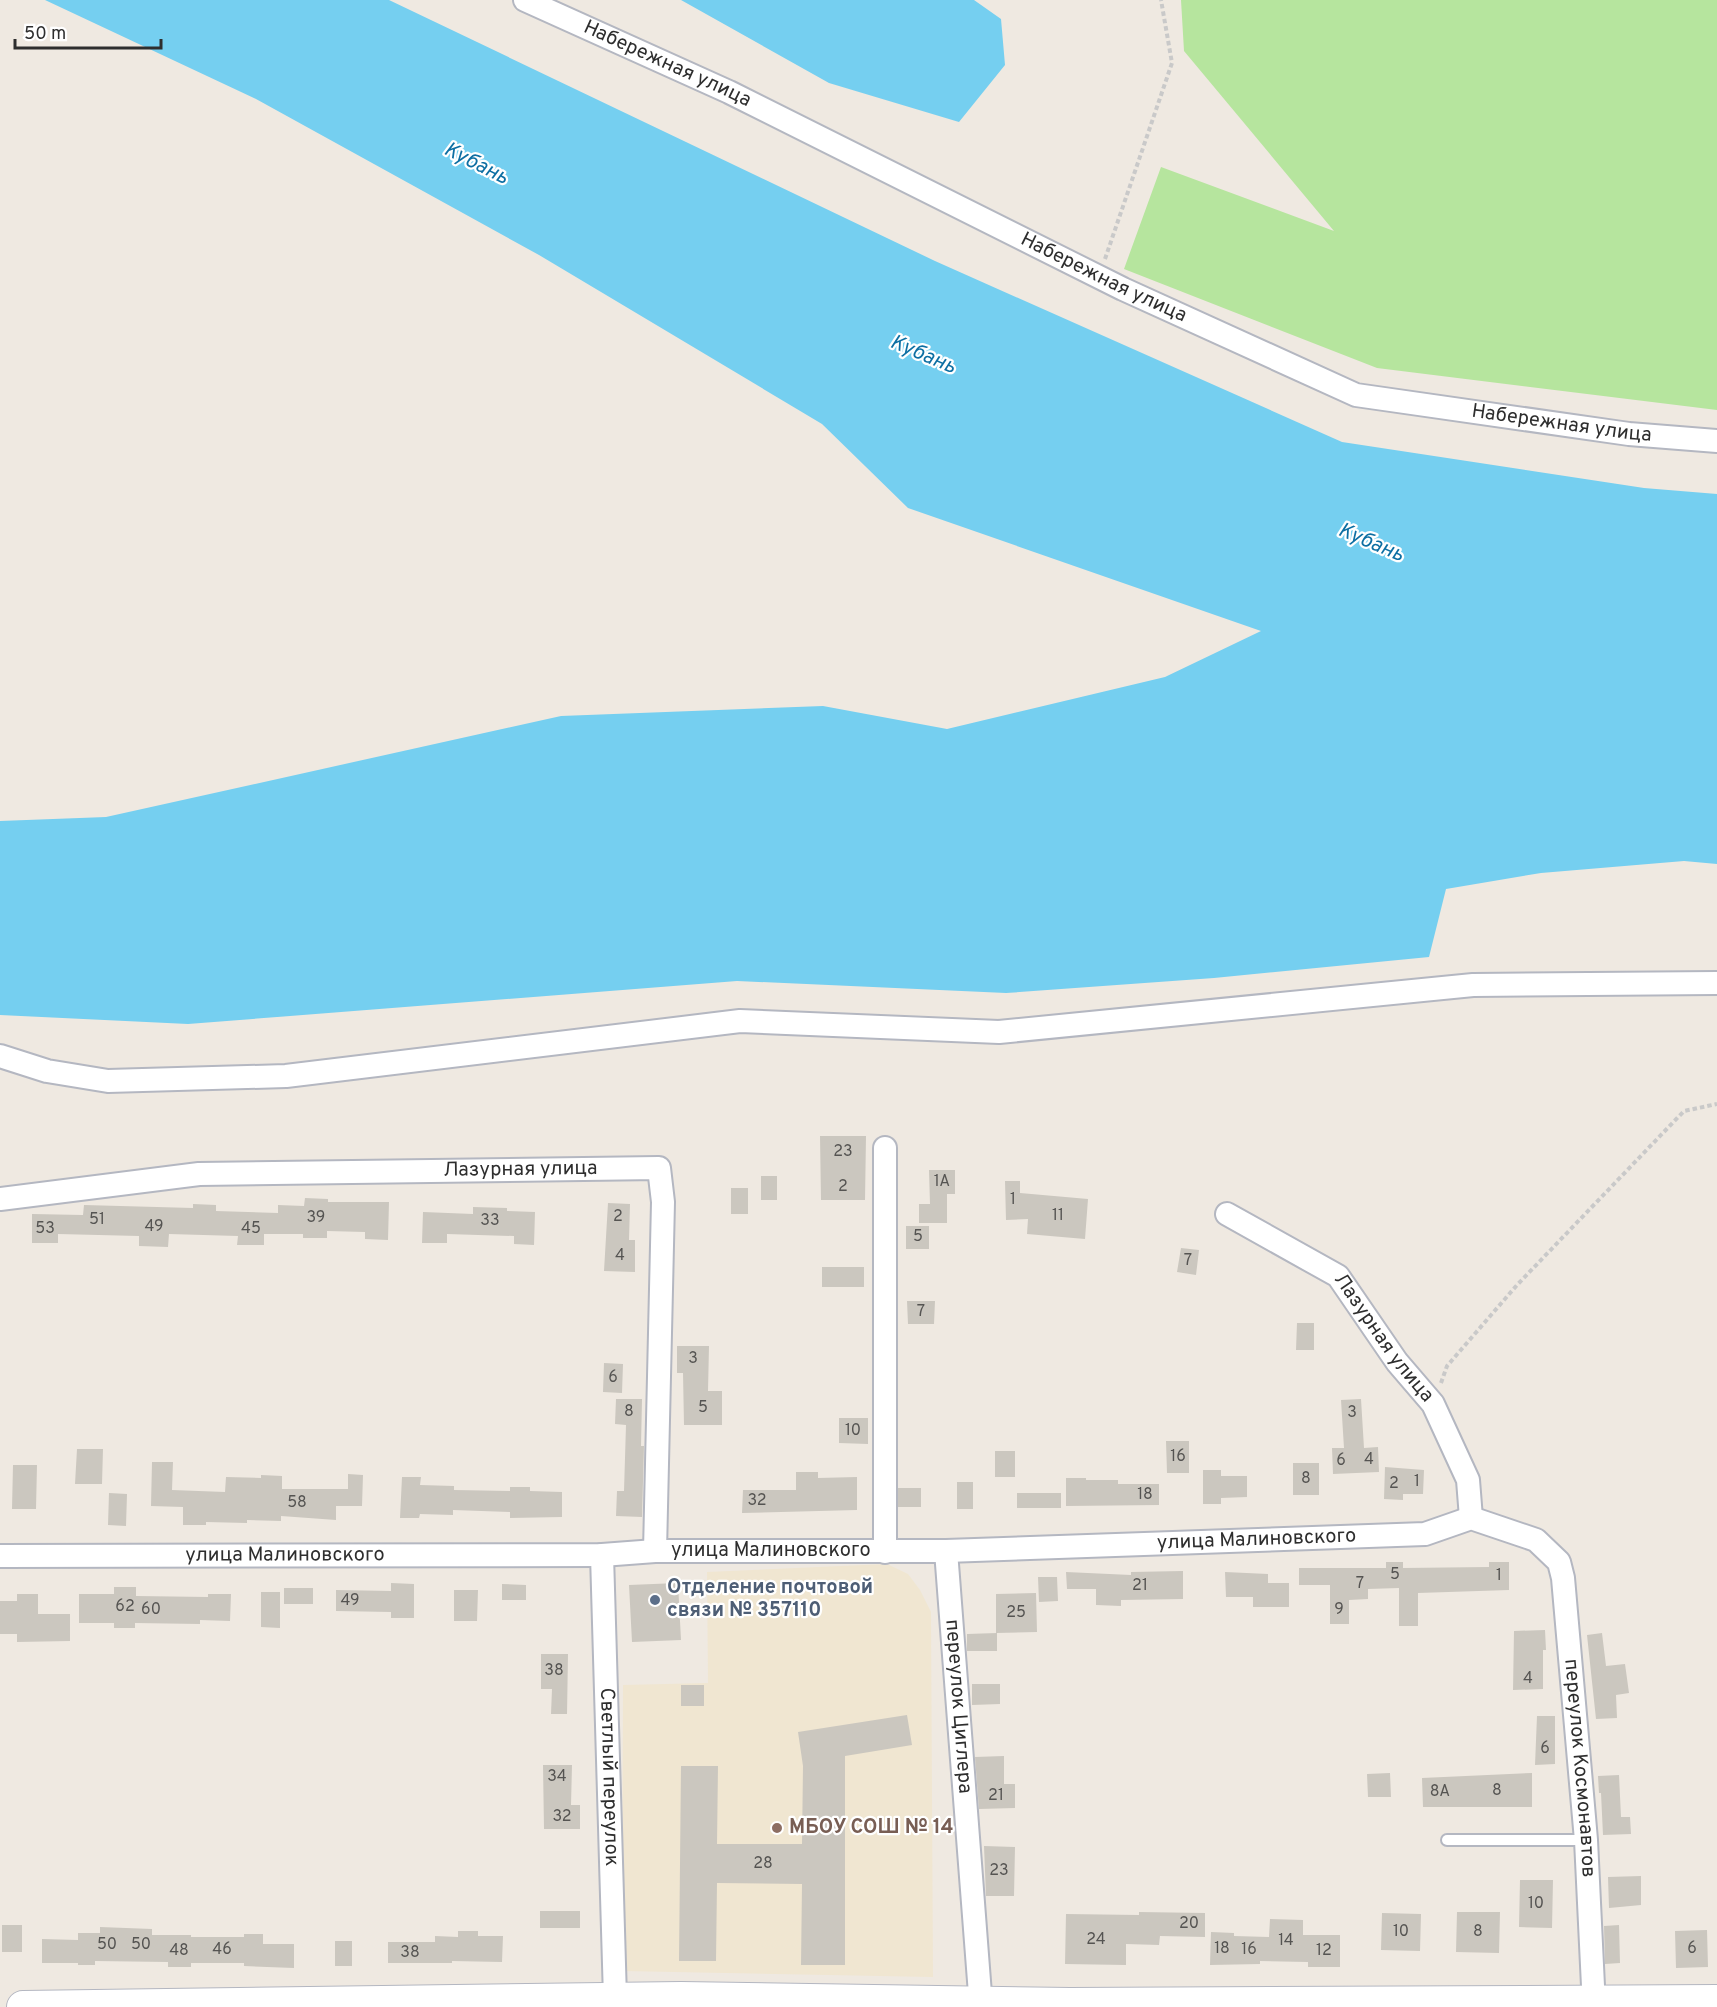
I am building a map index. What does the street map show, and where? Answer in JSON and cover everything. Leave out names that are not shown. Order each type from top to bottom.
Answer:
[{"type":"street","name":"Набережная улица","points":[[525,0],[729,92],[1099,276],[1356,395],[1629,434],[1717,441]]},
{"type":"street","points":[[0,1056],[47,1071],[108,1081],[286,1076],[740,1021],[999,1032],[1473,985],[1717,983]]},
{"type":"street","points":[[885,1148],[885,1552]]},
{"type":"street","name":"Лазурная улица","points":[[0,1199],[200,1174],[659,1168],[663,1202],[655,1551]]},
{"type":"street","name":"Лазурная улица","points":[[1227,1214],[1338,1276],[1397,1362],[1434,1404],[1468,1480],[1471,1518]]},
{"type":"street","name":"улица Малиновского","points":[[0,1556],[602,1555],[655,1551],[946,1551],[1425,1534],[1471,1518]]},
{"type":"street","name":"переулок Космонавтов","points":[[1471,1518],[1536,1540],[1559,1562],[1563,1578],[1586,1840],[1594,2005]]},
{"type":"street","name":"переулок Циглера","points":[[946,1551],[981,2004]]},
{"type":"street","name":"Светлый переулок","points":[[602,1555],[615,1998]]},
{"type":"street","points":[[23,2007],[615,1998],[681,2002],[981,2004],[1594,2005],[1717,2001]]},
{"type":"lane","points":[[1447,1840],[1586,1840]]},
{"type":"path","points":[[1099,276],[1172,63],[1161,0]]},
{"type":"path","points":[[1434,1404],[1447,1366],[1517,1285],[1684,1111],[1717,1104]]},
{"type":"shaded area","name":"МБОУ СОШ № 14","points":[[887,1564],[908,1574],[920,1590],[931,1612],[933,1977],[622,1971],[623,1685],[708,1683],[707,1572]]},
{"type":"green space","points":[[1181,0],[1717,0],[1717,410],[1377,368],[1124,269],[1161,167],[1334,231],[1184,51]]},
{"type":"water","name":"Кубань","points":[[45,0],[389,0],[935,261],[1342,442],[1644,488],[1717,494],[1717,864],[1684,861],[1541,873],[1446,889],[1429,957],[1214,978],[1006,993],[737,981],[188,1024],[0,1015],[0,821],[106,817],[561,716],[823,706],[947,729],[1165,677],[1261,631],[908,508],[822,424],[539,255],[256,99]]},
{"type":"water","points":[[681,0],[974,0],[1001,19],[1005,65],[959,122],[829,83]]},
{"type":"building","points":[[820,1136],[866,1136],[865,1200],[821,1200]]},
{"type":"building","points":[[929,1170],[955,1170],[955,1194],[947,1194],[947,1223],[919,1223],[919,1204],[930,1204]]},
{"type":"building","points":[[761,1176],[777,1176],[777,1200],[761,1200]]},
{"type":"building","points":[[1005,1181],[1020,1181],[1020,1193],[1088,1199],[1085,1239],[1027,1234],[1028,1219],[1006,1220]]},
{"type":"building","points":[[731,1188],[748,1188],[748,1214],[731,1214]]},
{"type":"building","points":[[305,1198],[328,1199],[328,1202],[389,1202],[388,1240],[365,1239],[365,1232],[327,1231],[327,1238],[303,1238],[303,1234],[264,1234],[264,1245],[237,1245],[238,1236],[169,1234],[168,1247],[139,1246],[139,1236],[58,1234],[58,1243],[32,1243],[32,1214],[83,1215],[84,1205],[193,1208],[193,1204],[216,1205],[216,1211],[278,1213],[278,1205],[304,1206]]},
{"type":"building","points":[[608,1203],[630,1204],[629,1240],[635,1240],[635,1272],[604,1271]]},
{"type":"building","points":[[473,1207],[535,1212],[534,1245],[514,1244],[514,1236],[447,1234],[447,1243],[422,1243],[423,1212],[473,1214]]},
{"type":"building","points":[[906,1226],[929,1226],[929,1249],[906,1249]]},
{"type":"building","points":[[1181,1248],[1199,1250],[1196,1275],[1177,1272]]},
{"type":"building","points":[[822,1267],[864,1267],[864,1287],[822,1287]]},
{"type":"building","points":[[907,1301],[935,1301],[934,1324],[908,1324]]},
{"type":"building","points":[[1297,1323],[1314,1323],[1314,1350],[1296,1350]]},
{"type":"building","points":[[677,1346],[709,1346],[708,1391],[722,1391],[722,1425],[684,1425],[683,1373],[677,1373]]},
{"type":"building","points":[[604,1363],[623,1364],[622,1393],[603,1392]]},
{"type":"building","points":[[616,1399],[642,1399],[641,1446],[644,1446],[642,1517],[616,1516],[617,1491],[624,1491],[626,1425],[615,1424]]},
{"type":"building","points":[[1361,1399],[1364,1448],[1378,1447],[1379,1472],[1333,1474],[1332,1448],[1344,1448],[1341,1400]]},
{"type":"building","points":[[839,1418],[868,1418],[868,1444],[839,1443]]},
{"type":"building","points":[[1166,1441],[1189,1441],[1189,1473],[1167,1473]]},
{"type":"building","points":[[77,1449],[103,1449],[102,1484],[75,1484]]},
{"type":"building","points":[[995,1451],[1015,1451],[1015,1477],[995,1477]]},
{"type":"building","points":[[152,1462],[173,1462],[172,1490],[225,1492],[226,1477],[261,1478],[261,1475],[282,1476],[282,1489],[348,1489],[348,1474],[363,1475],[362,1506],[336,1506],[336,1520],[281,1516],[281,1521],[247,1520],[247,1523],[206,1522],[206,1525],[183,1525],[183,1507],[151,1506]]},
{"type":"building","points":[[1293,1463],[1319,1463],[1319,1495],[1293,1495]]},
{"type":"building","points":[[13,1465],[37,1465],[36,1509],[12,1509]]},
{"type":"building","points":[[1385,1467],[1424,1470],[1423,1494],[1403,1494],[1403,1500],[1384,1499]]},
{"type":"building","points":[[1203,1470],[1221,1470],[1221,1476],[1247,1476],[1247,1497],[1221,1498],[1221,1504],[1203,1504]]},
{"type":"building","points":[[796,1472],[818,1472],[818,1478],[857,1477],[857,1510],[742,1513],[743,1490],[796,1490]]},
{"type":"building","points":[[402,1477],[421,1477],[420,1485],[454,1486],[454,1490],[510,1491],[510,1487],[530,1487],[530,1491],[562,1492],[562,1517],[510,1518],[510,1512],[453,1510],[453,1515],[420,1514],[419,1518],[400,1518]]},
{"type":"building","points":[[1066,1478],[1118,1480],[1118,1484],[1159,1484],[1159,1505],[1066,1506]]},
{"type":"building","points":[[957,1482],[973,1482],[973,1509],[957,1509]]},
{"type":"building","points":[[898,1488],[921,1488],[921,1507],[898,1507]]},
{"type":"building","points":[[109,1493],[127,1494],[126,1526],[108,1525]]},
{"type":"building","points":[[1017,1493],[1061,1493],[1061,1508],[1017,1508]]},
{"type":"building","points":[[1386,1562],[1403,1562],[1403,1568],[1489,1567],[1489,1562],[1509,1562],[1509,1590],[1418,1593],[1418,1626],[1399,1626],[1399,1588],[1368,1589],[1368,1599],[1349,1600],[1349,1624],[1330,1624],[1330,1585],[1299,1585],[1299,1568],[1386,1568]]},
{"type":"building","points":[[1183,1571],[1183,1599],[1121,1600],[1121,1606],[1096,1605],[1096,1589],[1067,1589],[1066,1572],[1131,1575],[1131,1572]]},
{"type":"building","points":[[1225,1572],[1268,1574],[1268,1583],[1289,1583],[1289,1607],[1253,1607],[1253,1597],[1226,1597]]},
{"type":"building","points":[[1038,1577],[1057,1577],[1058,1601],[1039,1602]]},
{"type":"building","points":[[391,1583],[414,1584],[414,1618],[391,1618],[391,1612],[336,1611],[336,1590],[391,1591]]},
{"type":"building","points":[[678,1583],[681,1640],[632,1642],[629,1585]]},
{"type":"building","points":[[502,1584],[526,1585],[526,1600],[502,1600]]},
{"type":"building","points":[[114,1587],[136,1587],[136,1596],[208,1597],[208,1594],[231,1594],[230,1621],[200,1620],[200,1624],[135,1623],[135,1628],[114,1628],[114,1623],[79,1623],[79,1594],[114,1594]]},
{"type":"building","points":[[284,1588],[313,1588],[313,1604],[284,1604]]},
{"type":"building","points":[[454,1590],[478,1590],[477,1621],[454,1621]]},
{"type":"building","points":[[261,1592],[280,1592],[280,1628],[261,1627]]},
{"type":"building","points":[[1036,1593],[1037,1632],[996,1633],[996,1594]]},
{"type":"building","points":[[17,1594],[38,1594],[38,1614],[70,1614],[70,1641],[17,1642],[17,1634],[0,1634],[0,1601],[17,1601]]},
{"type":"building","points":[[1545,1630],[1543,1689],[1513,1690],[1514,1631]]},
{"type":"building","points":[[997,1633],[997,1651],[967,1651],[967,1634]]},
{"type":"building","points":[[1602,1633],[1606,1666],[1625,1664],[1629,1693],[1616,1695],[1617,1718],[1596,1719],[1587,1635]]},
{"type":"building","points":[[541,1654],[568,1654],[567,1714],[551,1714],[552,1689],[541,1689]]},
{"type":"building","points":[[972,1684],[1000,1684],[1000,1704],[972,1705]]},
{"type":"building","points":[[681,1685],[704,1685],[704,1706],[681,1706]]},
{"type":"building","points":[[907,1715],[912,1745],[845,1756],[845,1965],[801,1965],[802,1884],[717,1883],[716,1961],[679,1961],[681,1766],[718,1766],[717,1844],[802,1844],[803,1766],[798,1732]]},
{"type":"building","points":[[1537,1716],[1555,1716],[1555,1764],[1535,1765]]},
{"type":"building","points":[[1004,1756],[1004,1784],[1015,1784],[1015,1808],[979,1809],[975,1757]]},
{"type":"building","points":[[543,1765],[572,1765],[571,1805],[580,1805],[580,1829],[544,1829]]},
{"type":"building","points":[[1390,1773],[1391,1797],[1368,1797],[1367,1774]]},
{"type":"building","points":[[1532,1773],[1532,1807],[1423,1807],[1422,1778]]},
{"type":"building","points":[[1619,1775],[1621,1817],[1630,1817],[1631,1834],[1603,1835],[1598,1776]]},
{"type":"building","points":[[984,1846],[1015,1847],[1014,1896],[986,1896]]},
{"type":"building","points":[[1641,1876],[1641,1905],[1609,1908],[1608,1877]]},
{"type":"building","points":[[1520,1880],[1553,1880],[1552,1928],[1519,1927]]},
{"type":"building","points":[[540,1911],[580,1911],[580,1928],[540,1928]]},
{"type":"building","points":[[1139,1912],[1205,1913],[1205,1937],[1160,1936],[1159,1945],[1126,1944],[1126,1965],[1065,1964],[1066,1914],[1139,1915]]},
{"type":"building","points":[[1457,1912],[1500,1912],[1499,1953],[1456,1952]]},
{"type":"building","points":[[1382,1913],[1421,1914],[1420,1951],[1381,1950]]},
{"type":"building","points":[[1270,1919],[1303,1920],[1303,1935],[1340,1935],[1340,1967],[1308,1967],[1308,1962],[1260,1961],[1260,1964],[1210,1965],[1211,1932],[1234,1933],[1234,1936],[1269,1937]]},
{"type":"building","points":[[2,1925],[22,1925],[22,1952],[2,1952]]},
{"type":"building","points":[[1619,1925],[1620,1963],[1605,1964],[1604,1926]]},
{"type":"building","points":[[100,1927],[152,1929],[152,1935],[191,1935],[191,1937],[244,1937],[244,1934],[263,1934],[263,1944],[294,1944],[294,1968],[244,1966],[244,1963],[191,1963],[191,1967],[168,1967],[168,1962],[95,1961],[95,1965],[42,1963],[42,1939],[78,1940],[78,1933],[100,1933]]},
{"type":"building","points":[[1707,1930],[1708,1967],[1676,1968],[1675,1931]]},
{"type":"building","points":[[458,1931],[478,1931],[478,1936],[503,1936],[502,1962],[388,1963],[388,1942],[435,1942],[435,1936],[458,1937]]},
{"type":"building","points":[[335,1941],[352,1941],[352,1966],[335,1966]]},
{"type":"place","name":"Отделение почтовой связи № 357110","points":[[655,1600]]},
{"type":"place","name":"МБОУ СОШ № 14","points":[[777,1828]]}]
